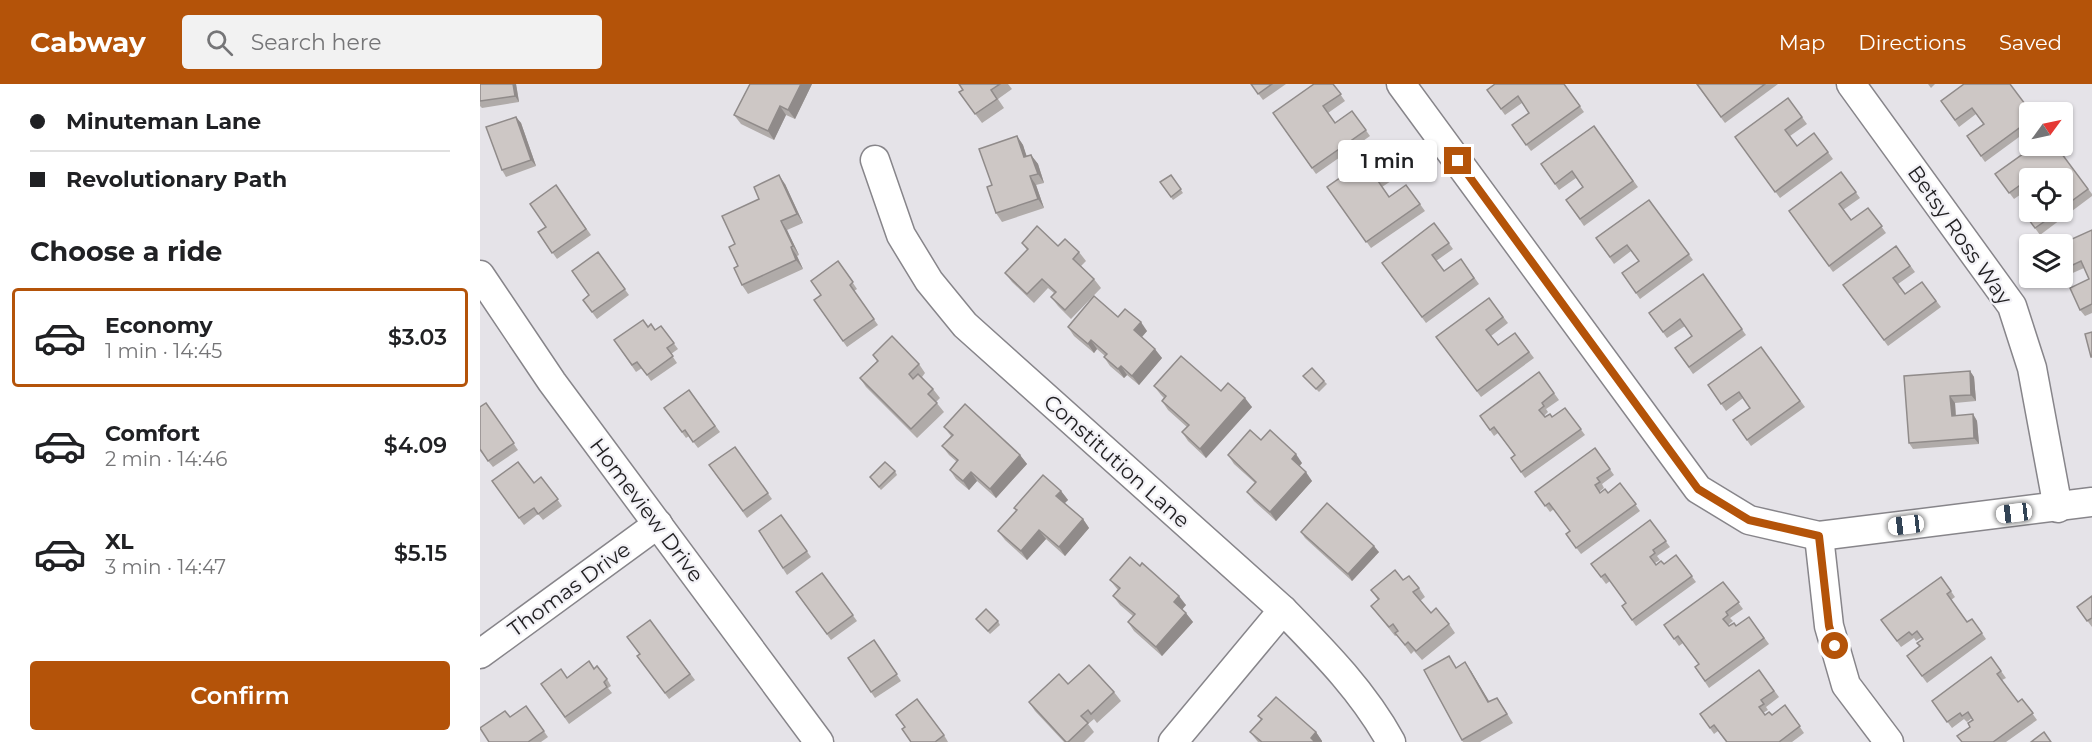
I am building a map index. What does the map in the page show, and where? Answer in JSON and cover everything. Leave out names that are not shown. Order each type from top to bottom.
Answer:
[{"type":"street","points":[[1401,84],[1698,489],[1749,520],[1819,536],[2092,502]]},
{"type":"street","name":"Betsy Ross Way","points":[[1851,84],[2012,306],[2032,368],[2058,508]]},
{"type":"street","name":"Constitution Lane","points":[[874,160],[901,235],[928,281],[965,325],[1283,610],[1329,657],[1372,707],[1391,742]]},
{"type":"street","name":"Homeview Drive","points":[[480,275],[552,381],[819,742]]},
{"type":"street","name":"Thomas Drive","points":[[480,654],[658,524]]},
{"type":"street","points":[[1819,536],[1829,626],[1846,685],[1889,742]]},
{"type":"street","points":[[1173,742],[1283,610]]},
{"type":"building","points":[[480,84],[513,84],[515,96],[480,101]]},
{"type":"building","points":[[750,84],[801,84],[788,110],[780,106],[768,131],[734,115]]},
{"type":"building","points":[[959,84],[1000,84],[991,90],[997,99],[975,114],[959,92],[963,90]]},
{"type":"building","points":[[1251,84],[1272,84],[1258,94]]},
{"type":"building","points":[[1314,84],[1333,84],[1341,94],[1323,106],[1335,123],[1352,111],[1366,130],[1312,168],[1273,113]]},
{"type":"building","points":[[1495,84],[1564,84],[1580,106],[1526,145],[1512,125],[1529,113],[1518,96],[1501,109],[1487,90]]},
{"type":"building","points":[[1697,84],[1765,84],[1721,117]]},
{"type":"building","points":[[1964,84],[2010,84],[2024,102],[2019,102],[2019,128],[1981,156],[1967,136],[1984,124],[1972,108],[1955,120],[1941,101]]},
{"type":"building","points":[[1788,98],[1802,117],[1785,130],[1797,146],[1814,133],[1828,152],[1775,192],[1735,137]]},
{"type":"building","points":[[516,117],[531,160],[502,170],[486,127]]},
{"type":"building","points":[[1594,126],[1633,181],[1580,219],[1566,200],[1583,187],[1572,171],[1555,184],[1541,164]]},
{"type":"building","points":[[1017,136],[1024,157],[1031,155],[1038,174],[1030,176],[1038,199],[996,213],[987,187],[992,185],[979,149]]},
{"type":"building","points":[[1381,149],[1395,169],[1378,181],[1389,197],[1406,185],[1420,204],[1366,242],[1327,187]]},
{"type":"building","points":[[2020,156],[2063,156],[2072,168],[2019,168],[2019,186],[2009,193],[1995,174]]},
{"type":"building","points":[[2073,169],[2088,189],[2073,200]]},
{"type":"building","points":[[1841,172],[1856,192],[1839,204],[1851,220],[1868,208],[1882,226],[1829,266],[1789,211]]},
{"type":"building","points":[[779,175],[797,214],[781,221],[793,246],[791,247],[796,260],[742,285],[734,268],[738,266],[729,247],[735,244],[722,216],[759,199],[754,187]]},
{"type":"building","points":[[1171,175],[1181,189],[1171,197],[1160,182]]},
{"type":"building","points":[[556,185],[586,229],[552,253],[538,232],[546,227],[530,204]]},
{"type":"building","points":[[1649,200],[1689,254],[1636,293],[1622,273],[1639,261],[1627,245],[1610,257],[1596,238]]},
{"type":"building","points":[[2031,222],[2044,222],[2035,228]]},
{"type":"building","points":[[1434,223],[1449,243],[1432,255],[1444,271],[1461,259],[1474,278],[1422,317],[1382,263]]},
{"type":"building","points":[[1037,226],[1058,246],[1065,239],[1079,252],[1073,259],[1094,279],[1065,310],[1051,297],[1056,292],[1042,279],[1027,294],[1005,273],[1028,249],[1022,243]]},
{"type":"building","points":[[2092,230],[2092,304],[2080,310],[2070,288],[2089,279],[2081,261],[2073,265],[2073,239]]},
{"type":"building","points":[[1896,246],[1910,266],[1893,278],[1905,294],[1922,282],[1936,301],[1884,340],[1843,285]]},
{"type":"building","points":[[598,252],[625,289],[592,312],[583,300],[589,295],[572,271]]},
{"type":"building","points":[[838,261],[853,282],[850,285],[874,319],[843,341],[814,300],[821,295],[811,281]]},
{"type":"building","points":[[1703,274],[1742,329],[1689,367],[1675,348],[1692,336],[1680,319],[1663,332],[1649,313]]},
{"type":"building","points":[[1094,296],[1118,317],[1125,309],[1141,322],[1134,330],[1155,349],[1132,376],[1121,366],[1118,369],[1104,357],[1107,354],[1091,340],[1088,344],[1068,327]]},
{"type":"building","points":[[1489,298],[1503,317],[1486,330],[1498,345],[1515,333],[1529,352],[1477,391],[1436,337]]},
{"type":"building","points":[[643,320],[648,327],[651,324],[655,330],[661,326],[674,343],[667,348],[673,356],[647,375],[637,362],[632,365],[614,340]]},
{"type":"building","points":[[2092,332],[2092,357],[2091,357],[2085,334]]},
{"type":"building","points":[[892,336],[919,364],[909,374],[913,379],[918,374],[933,389],[928,394],[937,403],[911,429],[860,378],[878,361],[873,355]]},
{"type":"building","points":[[1761,347],[1800,401],[1747,440],[1733,420],[1750,408],[1739,392],[1721,404],[1708,385]]},
{"type":"building","points":[[1181,356],[1221,391],[1228,383],[1245,398],[1200,449],[1182,432],[1189,425],[1162,401],[1166,396],[1154,386]]},
{"type":"building","points":[[1312,368],[1324,381],[1316,389],[1303,376]]},
{"type":"building","points":[[1970,371],[1971,395],[1950,396],[1952,416],[1973,414],[1974,438],[1909,443],[1904,376]]},
{"type":"building","points":[[1539,372],[1554,393],[1542,403],[1544,406],[1539,410],[1545,417],[1550,414],[1552,417],[1565,408],[1581,429],[1521,472],[1511,458],[1515,455],[1494,427],[1490,430],[1480,416]]},
{"type":"building","points":[[689,390],[715,426],[693,442],[685,430],[682,432],[664,408]]},
{"type":"building","points":[[486,403],[514,443],[488,461],[480,449],[480,407]]},
{"type":"building","points":[[965,404],[1020,455],[990,489],[971,472],[963,481],[950,470],[958,460],[942,446],[953,435],[944,427]]},
{"type":"building","points":[[1250,430],[1261,440],[1270,430],[1296,454],[1292,459],[1306,472],[1270,512],[1247,492],[1256,482],[1228,455]]},
{"type":"building","points":[[735,447],[768,493],[743,511],[709,465]]},
{"type":"building","points":[[1595,448],[1610,469],[1597,478],[1600,482],[1595,485],[1600,493],[1605,489],[1608,493],[1620,483],[1636,504],[1576,548],[1566,534],[1570,531],[1549,503],[1545,506],[1535,492]]},
{"type":"building","points":[[518,462],[534,483],[541,477],[558,499],[538,514],[534,508],[519,518],[492,481]]},
{"type":"building","points":[[885,462],[895,471],[879,487],[870,477]]},
{"type":"building","points":[[1043,475],[1061,491],[1056,496],[1083,519],[1059,547],[1039,530],[1021,551],[998,531],[1017,510],[1014,508]]},
{"type":"building","points":[[1327,503],[1374,546],[1348,574],[1301,532]]},
{"type":"building","points":[[781,515],[807,551],[783,568],[759,531]]},
{"type":"building","points":[[1650,520],[1666,541],[1653,550],[1655,553],[1650,557],[1656,565],[1661,561],[1664,564],[1676,555],[1692,576],[1632,620],[1622,606],[1626,603],[1605,574],[1601,577],[1591,564]]},
{"type":"building","points":[[1130,557],[1140,566],[1142,563],[1179,596],[1174,602],[1186,613],[1156,647],[1128,622],[1135,614],[1113,596],[1120,588],[1110,580]]},
{"type":"building","points":[[1395,570],[1403,580],[1409,576],[1419,588],[1413,592],[1431,613],[1436,608],[1449,624],[1416,651],[1408,642],[1405,645],[1395,633],[1398,631],[1393,624],[1389,627],[1371,606],[1379,599],[1371,590]]},
{"type":"building","points":[[822,573],[853,615],[827,634],[796,592]]},
{"type":"building","points":[[1941,577],[1951,591],[1947,594],[1967,622],[1972,619],[1982,633],[1922,676],[1907,656],[1920,646],[1917,643],[1923,639],[1917,631],[1912,635],[1909,632],[1897,641],[1881,620]]},
{"type":"building","points":[[1723,582],[1739,602],[1726,612],[1728,615],[1723,619],[1729,626],[1734,623],[1736,626],[1749,617],[1764,638],[1705,681],[1695,667],[1699,664],[1678,636],[1674,639],[1664,625]]},
{"type":"building","points":[[2092,596],[2092,618],[2087,621],[2077,607]]},
{"type":"building","points":[[986,609],[998,621],[988,631],[976,619]]},
{"type":"building","points":[[650,620],[690,674],[665,693],[637,656],[640,654],[627,637]]},
{"type":"building","points":[[874,640],[897,674],[871,692],[848,658]]},
{"type":"building","points":[[1449,656],[1456,668],[1465,662],[1488,702],[1497,698],[1507,714],[1462,740],[1424,670]]},
{"type":"building","points":[[1991,657],[2001,671],[1997,674],[2018,702],[2022,699],[2033,713],[1993,742],[1962,742],[1957,736],[1970,727],[1968,723],[1973,720],[1968,712],[1962,716],[1960,713],[1947,722],[1932,701]]},
{"type":"building","points":[[589,661],[594,669],[597,666],[607,679],[604,682],[607,687],[565,717],[541,684],[561,669],[567,678]]},
{"type":"building","points":[[1089,665],[1114,692],[1091,714],[1088,710],[1081,716],[1088,723],[1066,742],[1029,702],[1059,674],[1068,684]]},
{"type":"building","points":[[1759,670],[1774,691],[1761,700],[1764,704],[1759,707],[1765,715],[1769,712],[1772,715],[1785,705],[1800,726],[1779,742],[1727,742],[1714,725],[1710,728],[1700,714]]},
{"type":"building","points":[[1276,697],[1316,732],[1311,738],[1315,742],[1262,742],[1250,732],[1262,719],[1258,716]]},
{"type":"building","points":[[917,699],[944,735],[935,742],[911,742],[902,729],[905,727],[896,715]]},
{"type":"building","points":[[526,706],[544,731],[528,742],[489,742],[480,728],[505,711],[510,717]]},
{"type":"building","points":[[2044,732],[2051,742],[2031,742]]},
{"type":"route","points":[[1458,161],[1698,489],[1749,520],[1819,536],[1829,626],[1835,646]]}]
